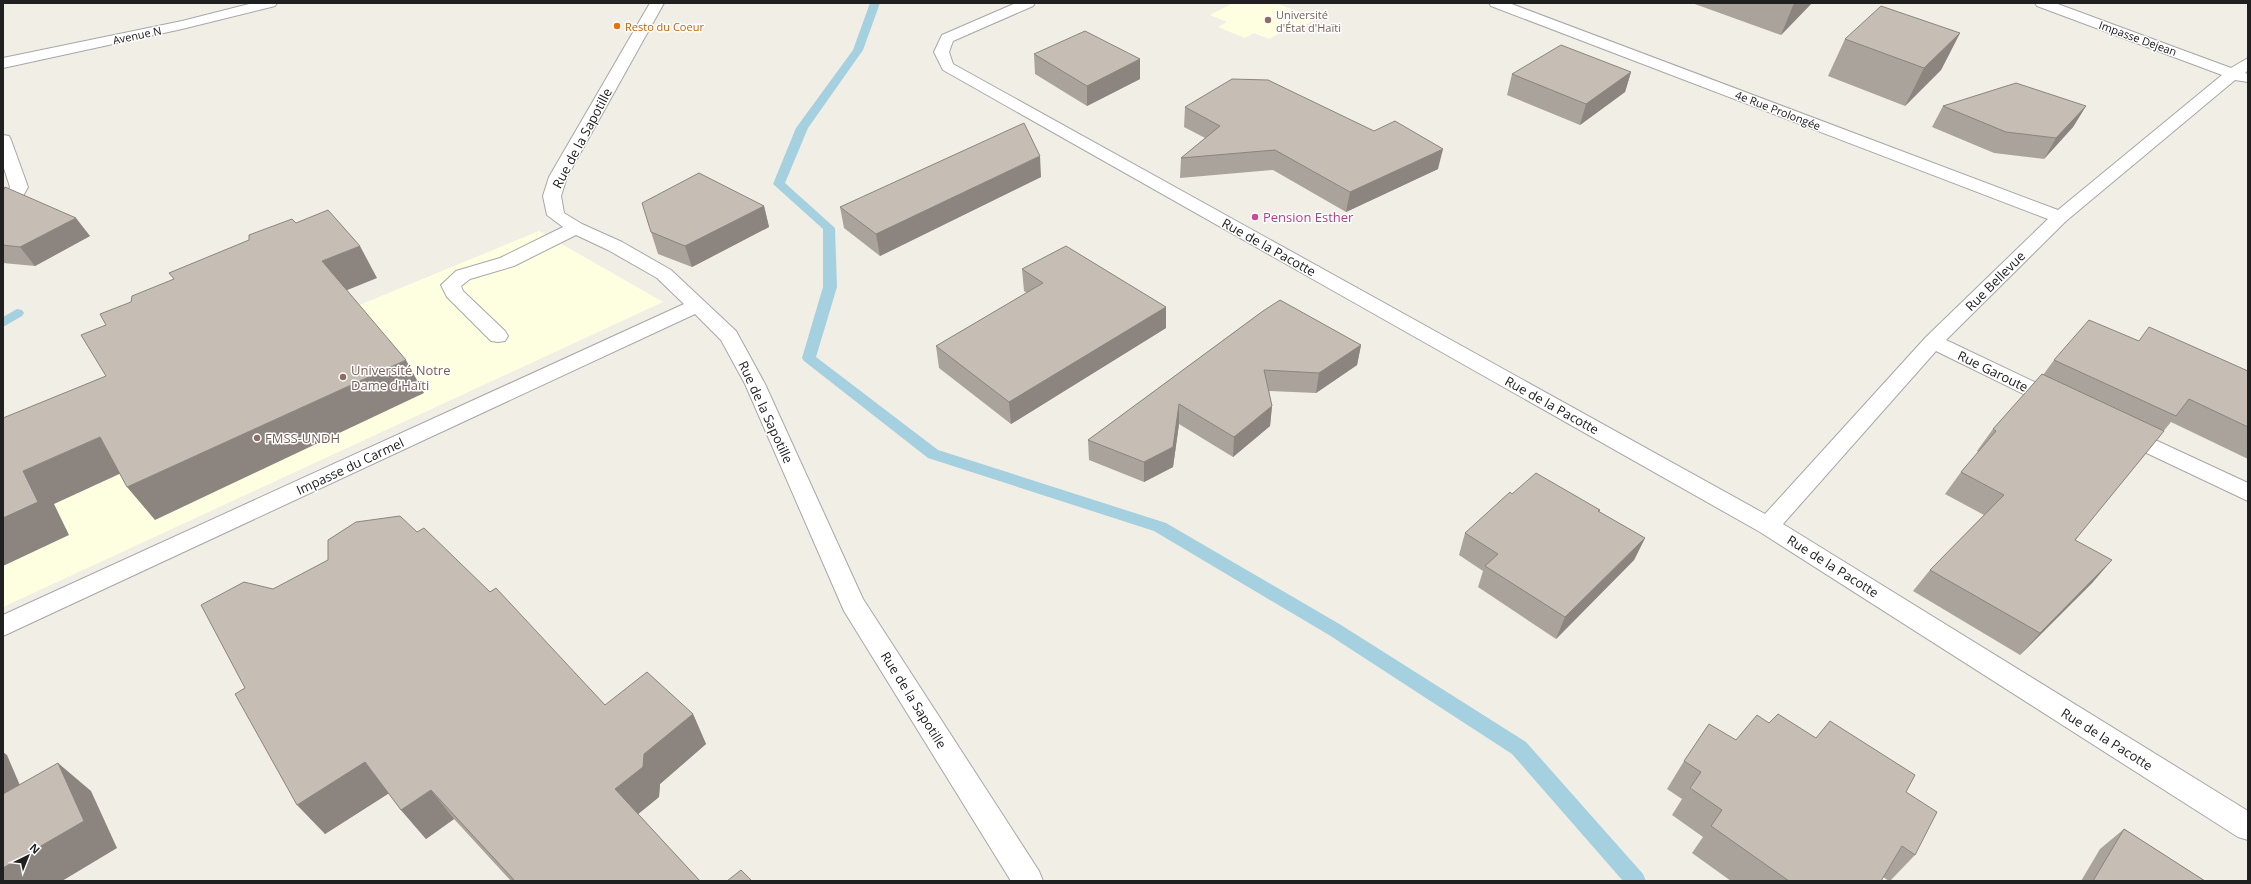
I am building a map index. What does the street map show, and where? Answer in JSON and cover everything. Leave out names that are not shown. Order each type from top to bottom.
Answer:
[{"type":"street","name":"Avenue N","points":[[3,63],[182,25],[270,3]]},
{"type":"street","name":"Rue de la Sapotille","points":[[657,3],[558,177],[552,196],[556,215],[576,228],[615,246],[664,274],[729,336],[755,384],[853,604],[1028,881]]},
{"type":"street","name":"Rue de la Pacotte","points":[[1028,3],[947,38],[940,48],[941,57],[948,67],[1768,526],[2248,827]]},
{"type":"street","name":"4e Rue Prolongée","points":[[1496,3],[2060,217]]},
{"type":"street","name":"Impasse Dejean","points":[[2042,3],[2243,72]]},
{"type":"street","points":[[182,25],[196,9]]},
{"type":"street","name":"Rue Bellevue","points":[[1768,526],[1933,342],[2060,217],[2243,72]]},
{"type":"street","points":[[3,140],[19,187],[8,208],[3,212]]},
{"type":"street","points":[[498,336],[454,293],[451,285],[463,275],[507,262],[576,228]]},
{"type":"street","name":"Impasse du Carmel","points":[[3,626],[696,306]]},
{"type":"street","name":"Rue Garoute","points":[[1933,342],[2076,410]]},
{"type":"street","points":[[2105,424],[2248,493]]},
{"type":"shaded area","name":"Université d'État d'Haïti","points":[[1233,3],[1276,3],[1316,19],[1290,33],[1284,31],[1269,39],[1254,33],[1245,38],[1218,27],[1227,22],[1210,15]]},
{"type":"shaded area","name":"Université Notre Dame d'Haïti","points":[[539,231],[663,302],[3,607],[3,452]]},
{"type":"building","points":[[1881,6],[1960,33],[1924,68],[1845,39]]},
{"type":"building","points":[[1085,31],[1140,59],[1087,86],[1034,54]]},
{"type":"building","points":[[1561,45],[1631,72],[1586,104],[1512,74]]},
{"type":"building","points":[[1232,79],[1268,80],[1374,131],[1395,121],[1443,149],[1350,192],[1275,150],[1181,158],[1220,126],[1185,107]]},
{"type":"building","points":[[2016,83],[2086,106],[2056,138],[2006,132],[1943,106]]},
{"type":"building","points":[[1024,123],[1040,156],[876,234],[840,207]]},
{"type":"building","points":[[699,173],[764,206],[685,246],[651,232],[642,203]]},
{"type":"building","points":[[5,187],[76,218],[20,247],[3,245],[3,191]]},
{"type":"building","points":[[328,210],[360,246],[322,261],[406,360],[127,487],[100,437],[23,471],[38,502],[3,518],[3,418],[106,376],[81,335],[106,325],[100,314],[131,302],[132,296],[174,279],[169,273],[249,240],[249,235],[292,219],[296,223]]},
{"type":"building","points":[[1066,246],[1166,307],[1009,402],[936,346],[1043,283],[1022,269]]},
{"type":"building","points":[[1280,300],[1361,345],[1319,373],[1264,370],[1272,406],[1234,437],[1179,404],[1173,447],[1144,462],[1088,440],[1263,311]]},
{"type":"building","points":[[2089,320],[2139,341],[2149,327],[2248,371],[2248,427],[2189,399],[2176,416],[2054,360]]},
{"type":"building","points":[[2042,374],[2164,431],[2075,540],[2112,560],[2040,633],[1930,570],[2004,495],[1961,472],[1996,431],[1993,429]]},
{"type":"building","points":[[1536,473],[1645,538],[1565,617],[1485,566],[1498,554],[1465,533],[1510,492],[1512,494]]},
{"type":"building","points":[[400,516],[417,532],[424,528],[490,592],[496,588],[605,705],[647,672],[693,714],[644,754],[643,767],[615,789],[700,881],[515,881],[431,790],[401,810],[365,762],[297,805],[235,694],[245,688],[201,605],[244,582],[273,589],[328,560],[328,540],[356,522]]},
{"type":"building","points":[[1778,714],[1816,738],[1830,721],[1915,775],[1906,792],[1937,812],[1915,855],[1902,846],[1881,881],[1789,881],[1711,826],[1722,810],[1690,788],[1701,772],[1684,761],[1709,724],[1736,740],[1757,715],[1769,723]]},
{"type":"building","points":[[58,763],[84,821],[3,868],[3,794]]},
{"type":"building","points":[[2124,829],[2205,881],[2093,881]]},
{"type":"building","points":[[741,870],[752,881],[727,881]]},
{"type":"waterway","points":[[875,3],[858,50],[802,128],[779,184],[829,228],[830,287],[809,358],[933,454],[1160,527],[1335,630],[1519,748],[1636,881]]},
{"type":"waterway","points":[[3,323],[17,313]]},
{"type":"place","name":"Université d'État d'Haïti","points":[[1268,20]]},
{"type":"place","name":"Resto du Coeur","points":[[617,26]]},
{"type":"place","name":"Pension Esther","points":[[1255,217]]},
{"type":"place","name":"Université Notre Dame d'Haïti","points":[[343,377]]},
{"type":"place","name":"FMSS-UNDH","points":[[257,438]]}]
